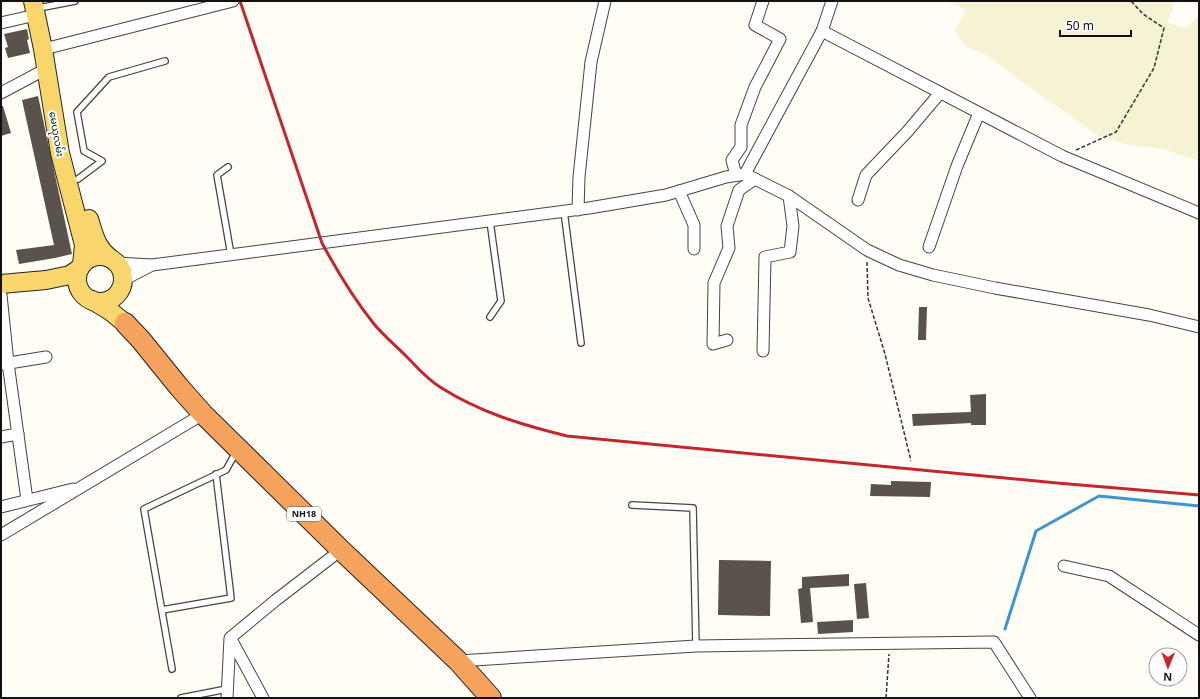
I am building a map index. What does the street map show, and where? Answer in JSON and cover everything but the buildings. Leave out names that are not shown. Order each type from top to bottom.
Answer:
[{"type":"highway","name":"NH18","points":[[125,323],[203,414],[341,550],[458,661],[491,698]]},
{"type":"main road","name":"မေယုလမ်း","points":[[39,6],[52,47],[70,149],[95,241],[99,248],[113,260]]},
{"type":"main road","name":"မေယုလမ်း","points":[[39,6],[46,69],[60,153],[84,245],[81,266]]},
{"type":"main road","points":[[1,284],[46,280],[70,276],[88,260],[102,256],[113,260],[122,274],[123,282],[120,308],[125,323]]},
{"type":"main road","points":[[81,266],[77,280],[87,296],[125,323]]},
{"type":"main road","points":[[46,280],[100,302],[107,301],[114,297],[119,292],[123,282]]},
{"type":"street","points":[[52,47],[233,1]]},
{"type":"street","points":[[578,210],[579,177],[591,62],[605,1]]},
{"type":"street","points":[[763,1],[755,25],[780,39],[755,87],[741,125],[741,147],[732,160],[745,176],[789,196],[867,250],[899,265],[933,275],[995,288],[1150,315],[1199,327]]},
{"type":"street","points":[[727,340],[712,344],[714,283],[729,248],[727,226],[745,176],[822,31],[832,1]]},
{"type":"street","points":[[1,23],[39,6]]},
{"type":"street","points":[[822,31],[1062,156],[1199,213]]},
{"type":"street","points":[[1,93],[46,69]]},
{"type":"street","points":[[858,200],[866,175],[907,132],[940,93]]},
{"type":"street","points":[[929,247],[979,113]]},
{"type":"street","points":[[113,260],[152,265],[490,220],[578,210],[666,195],[726,177],[745,176]]},
{"type":"street","points":[[679,191],[694,225],[694,249]]},
{"type":"street","points":[[763,351],[765,257],[790,252],[793,226],[789,196]]},
{"type":"street","points":[[123,282],[152,265]]},
{"type":"street","points":[[1,295],[5,364],[18,434],[27,500]]},
{"type":"street","points":[[5,364],[46,357]]},
{"type":"street","points":[[1,535],[203,414]]},
{"type":"street","points":[[1,437],[18,434]]},
{"type":"street","points":[[1,507],[85,486]]},
{"type":"street","points":[[227,693],[230,638],[276,600],[341,550]]},
{"type":"street","points":[[1064,566],[1109,576],[1199,635]]},
{"type":"street","points":[[230,638],[263,698]]},
{"type":"street","points":[[458,661],[696,646],[994,642],[1030,698]]},
{"type":"lane","points":[[39,6],[75,1]]},
{"type":"lane","points":[[78,179],[102,162],[84,151],[77,112],[109,77],[165,61]]},
{"type":"lane","points":[[228,167],[218,175],[231,255]]},
{"type":"lane","points":[[564,211],[581,343]]},
{"type":"lane","points":[[490,220],[501,301],[490,317]]},
{"type":"lane","points":[[172,669],[144,510],[226,470],[238,448]]},
{"type":"lane","points":[[162,610],[230,598],[216,474]]},
{"type":"lane","points":[[632,505],[692,508],[696,646]]},
{"type":"lane","points":[[181,698],[227,693]]},
{"type":"path","points":[[1062,156],[1116,132],[1154,68],[1164,28],[1143,14],[1131,1]]},
{"type":"path","points":[[867,250],[868,298],[885,354],[911,461]]},
{"type":"path","points":[[886,698],[890,643]]},
{"type":"shaded area","points":[[947,1],[1175,1],[1168,23],[1185,28],[1199,16],[1199,161],[1162,149],[1129,145],[1097,135],[1022,82],[987,55],[966,47],[955,31],[966,10]]},
{"type":"waterway","points":[[1005,629],[1036,531],[1099,496],[1199,506]]},
{"type":"railway","points":[[240,1],[322,243],[346,285],[382,333],[422,373],[440,387],[470,404],[501,417],[567,436],[1057,483],[1199,495]]}]
